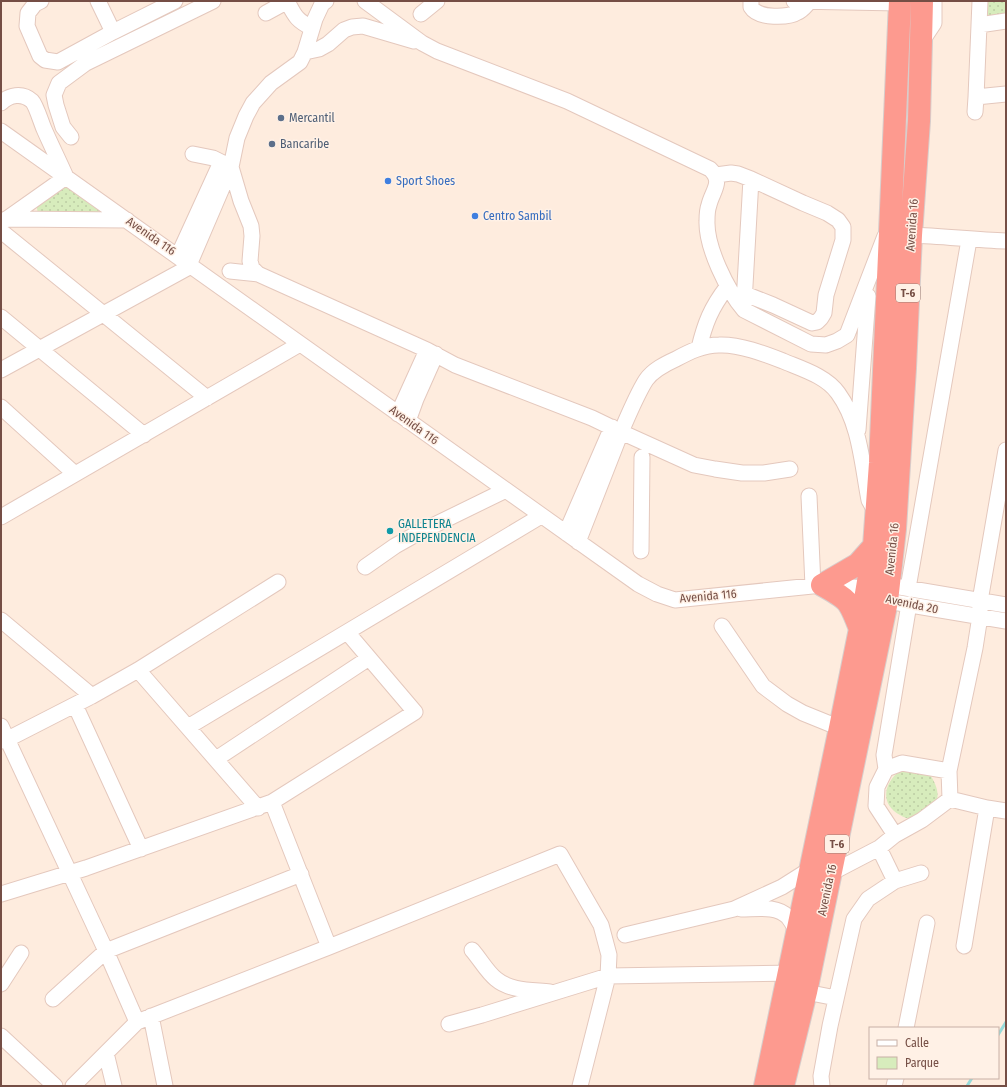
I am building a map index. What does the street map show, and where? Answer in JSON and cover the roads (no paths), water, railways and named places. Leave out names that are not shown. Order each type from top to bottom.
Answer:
[{"type":"highway","name":"Avenida 16","points":[[765,1086],[801,979],[798,933],[821,870],[894,591],[896,522],[911,235],[919,121],[922,1]]},
{"type":"highway","name":"Avenida 16","points":[[783,1086],[821,870],[840,728],[860,630],[874,546],[881,455],[899,2]]},
{"type":"highway","points":[[818,586],[858,564],[874,546]]},
{"type":"highway","points":[[818,586],[843,597],[848,602],[860,630]]},
{"type":"street","points":[[41,1],[35,4],[28,13],[27,26],[40,56],[45,60],[58,62],[175,1]]},
{"type":"street","points":[[98,1],[113,32]]},
{"type":"street","points":[[71,137],[63,127],[56,106],[54,95],[59,83],[86,63],[213,1]]},
{"type":"street","points":[[266,13],[287,1],[300,22],[312,28]]},
{"type":"street","points":[[1,370],[103,314],[186,262],[246,116],[253,103],[271,83],[300,62],[322,4],[326,1]]},
{"type":"street","points":[[365,1],[422,43],[437,51],[567,101],[710,169],[716,175],[717,181],[708,206],[707,223],[709,238],[727,287],[744,310],[811,344],[826,345],[838,341],[847,335],[891,220]]},
{"type":"street","points":[[421,14],[437,1]]},
{"type":"street","points":[[750,1],[751,7],[756,11],[766,15],[784,17],[798,12],[810,2]]},
{"type":"street","points":[[794,1],[899,2]]},
{"type":"street","points":[[921,42],[934,23],[934,1]]},
{"type":"street","points":[[980,1],[975,104],[1006,94]]},
{"type":"street","points":[[979,25],[1006,21]]},
{"type":"street","points":[[305,52],[319,49],[328,44],[344,30],[352,27],[363,26],[422,43]]},
{"type":"street","points":[[1,103],[5,99],[16,95],[25,97],[33,102],[44,130],[66,177],[3,224]]},
{"type":"street","name":"Avenida 116","points":[[1,130],[638,584],[657,594],[675,600],[818,586],[866,588]]},
{"type":"street","points":[[192,154],[213,158],[226,165],[251,226],[252,236],[250,261],[252,268],[258,274]]},
{"type":"street","points":[[716,175],[730,173],[738,174],[751,179],[827,213],[838,220],[843,227],[844,238],[826,295],[824,313],[822,318],[817,322],[812,323],[745,294]]},
{"type":"street","points":[[744,310],[751,179]]},
{"type":"street","points":[[3,224],[127,220]]},
{"type":"street","points":[[3,224],[103,314],[207,398]]},
{"type":"street","points":[[911,235],[970,240],[1006,241]]},
{"type":"street","points":[[894,591],[970,240]]},
{"type":"street","points":[[230,271],[258,274],[432,352],[455,365],[616,430],[694,465],[742,474],[790,469]]},
{"type":"street","points":[[858,437],[871,273]]},
{"type":"street","points":[[699,348],[704,328],[711,310],[727,287]]},
{"type":"street","points":[[1,317],[144,435]]},
{"type":"street","points":[[4,510],[75,474],[300,344]]},
{"type":"street","points":[[572,537],[616,430],[647,379],[669,362],[699,348],[717,345],[728,345],[764,354],[825,380],[837,391],[847,406],[858,437],[869,500],[877,514]]},
{"type":"street","points":[[403,417],[432,352]]},
{"type":"street","points":[[1,407],[75,474]]},
{"type":"street","points":[[950,800],[949,771],[975,648],[980,616],[980,601],[1006,450]]},
{"type":"street","points":[[641,551],[642,457]]},
{"type":"street","points":[[365,567],[395,546],[418,533],[506,490]]},
{"type":"street","points":[[809,496],[818,586]]},
{"type":"street","points":[[188,727],[541,516]]},
{"type":"street","points":[[5,740],[75,705],[138,670],[278,582]]},
{"type":"street","name":"Avenida 20","points":[[866,588],[1006,605]]},
{"type":"street","name":"Avenida 20","points":[[894,591],[909,604],[1006,621]]},
{"type":"street","points":[[895,835],[876,806],[877,787],[886,769],[884,755],[909,604]]},
{"type":"street","points":[[1,620],[92,696]]},
{"type":"street","points":[[722,626],[763,686],[787,704],[803,713],[840,728]]},
{"type":"street","points":[[1,894],[69,874],[265,805],[415,712],[347,632]]},
{"type":"street","points":[[216,759],[369,658]]},
{"type":"street","points":[[138,670],[216,759],[265,805],[301,874],[329,948]]},
{"type":"street","points":[[75,705],[141,849]]},
{"type":"street","points":[[1,726],[5,740],[106,951],[144,1019],[165,1086]]},
{"type":"street","points":[[886,769],[902,763],[949,771]]},
{"type":"street","points":[[625,935],[734,909],[821,870],[879,848],[895,835],[922,820],[950,800],[1006,811]]},
{"type":"street","points":[[964,946],[987,808]]},
{"type":"street","points":[[879,848],[895,881]]},
{"type":"street","points":[[73,1086],[106,1053],[144,1019],[329,948],[560,854],[601,925],[609,955],[608,976],[580,1086]]},
{"type":"street","points":[[822,1086],[821,1076],[836,998],[854,919],[868,899],[895,881],[921,873]]},
{"type":"street","points":[[53,999],[106,951],[301,874]]},
{"type":"street","points":[[734,909],[768,909],[779,911],[787,916],[798,933]]},
{"type":"street","points":[[906,1027],[927,923]]},
{"type":"street","points":[[472,950],[495,979],[505,985],[516,988],[557,992]]},
{"type":"street","points":[[1,984],[21,954]]},
{"type":"street","points":[[449,1024],[608,976],[801,979],[836,998]]},
{"type":"street","points":[[1,1036],[55,1086]]},
{"type":"street","points":[[106,1053],[114,1086]]},
{"type":"waterway","points":[[999,1033],[1006,1022]]},
{"type":"waterway","points":[[967,1086],[971,1079]]},
{"type":"place","name":"Mercantil","points":[[281,118]]},
{"type":"place","name":"Bancaribe","points":[[272,144]]},
{"type":"place","name":"Sport Shoes","points":[[388,181]]},
{"type":"place","name":"Centro Sambil","points":[[475,216]]},
{"type":"place","name":"GALLETERA INDEPENDENCIA","points":[[390,531]]}]
